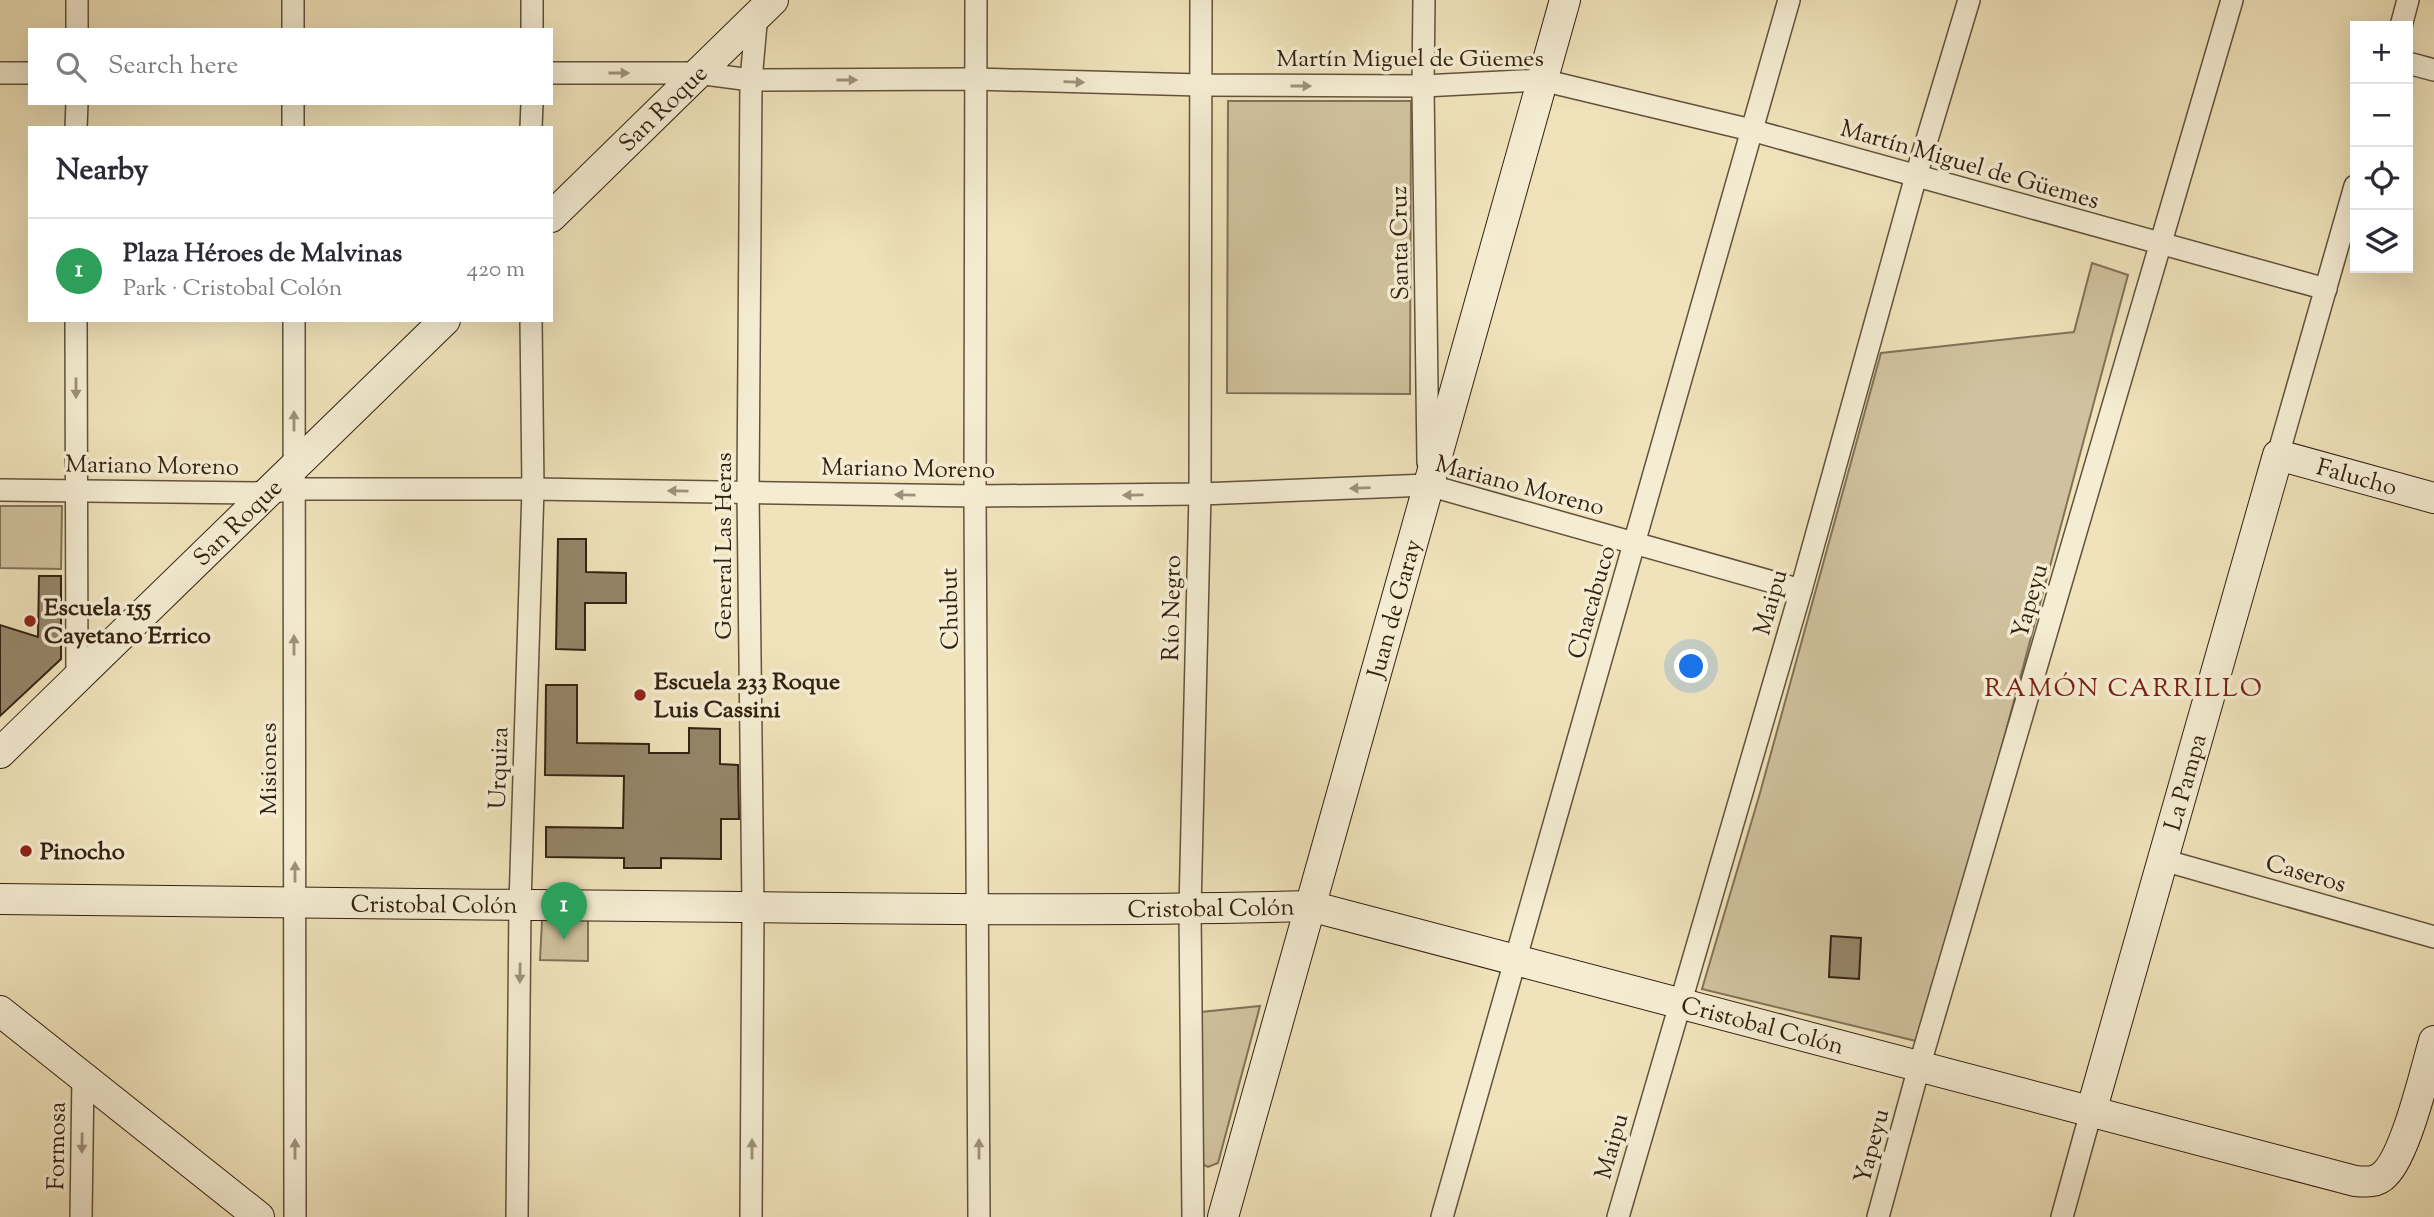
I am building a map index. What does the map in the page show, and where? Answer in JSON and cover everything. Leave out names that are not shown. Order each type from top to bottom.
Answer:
[{"type":"street","points":[[77,0],[77,28]]},
{"type":"street","points":[[293,0],[293,28]]},
{"type":"street","points":[[532,0],[532,28]]},
{"type":"street","name":"Chubut","points":[[975,0],[979,1217]]},
{"type":"street","name":"Río Negro","points":[[1193,1217],[1190,909],[1200,494],[1201,0]]},
{"type":"street","name":"Santa Cruz","points":[[1424,0],[1428,485]]},
{"type":"street","name":"Juan de Garay","points":[[1223,1217],[1565,0]]},
{"type":"street","name":"Chacabuco","points":[[1442,1217],[1789,0]]},
{"type":"street","name":"Maipu","points":[[1618,1217],[1801,590],[1916,176],[1969,0]]},
{"type":"street","name":"Yapeyu","points":[[1878,1217],[1919,1067],[2232,0]]},
{"type":"street","points":[[2402,21],[2408,0]]},
{"type":"street","name":"San Roque","points":[[553,215],[762,5]]},
{"type":"street","name":"General Las Heras","points":[[751,1217],[753,907],[748,492],[751,80],[762,5]]},
{"type":"street","points":[[2413,64],[2434,70]]},
{"type":"street","points":[[0,73],[28,73]]},
{"type":"street","name":"Martín Miguel de Güemes","points":[[553,73],[697,73],[751,80],[975,79],[1200,85],[1423,86],[1542,80],[1751,130],[2326,289]]},
{"type":"street","points":[[76,105],[76,126]]},
{"type":"street","points":[[293,105],[293,126]]},
{"type":"street","points":[[531,126],[532,105]]},
{"type":"street","name":"La Pampa","points":[[2062,1217],[2350,204]]},
{"type":"street","points":[[76,322],[77,678]]},
{"type":"street","name":"Misiones","points":[[294,322],[285,483],[295,904],[295,1217]]},
{"type":"street","name":"San Roque","points":[[0,752],[285,483],[443,322]]},
{"type":"street","name":"Urquiza","points":[[517,1217],[520,904],[533,489],[531,322]]},
{"type":"street","name":"Falucho","points":[[2278,455],[2434,498]]},
{"type":"street","name":"Mariano Moreno","points":[[0,490],[285,483],[975,496],[1200,494],[1428,485],[1801,590]]},
{"type":"street","name":"Caseros","points":[[2163,860],[2434,937]]},
{"type":"street","name":"Cristobal Colón","points":[[0,899],[753,907],[1190,909],[1310,906],[2355,1181],[2370,1182],[2384,1176],[2397,1158],[2434,1041]]},
{"type":"street","points":[[0,1011],[259,1217]]},
{"type":"street","name":"Formosa","points":[[81,1217],[83,1075]]},
{"type":"shaded area","points":[[1228,101],[1411,101],[1410,394],[1227,393]]},
{"type":"shaded area","points":[[2092,263],[2128,275],[1973,854],[1916,1041],[1702,989],[1760,793],[1881,353],[2074,332]]},
{"type":"shaded area","points":[[0,506],[62,506],[61,569],[0,568]]},
{"type":"shaded area","points":[[548,916],[588,917],[588,961],[540,960],[542,921]]},
{"type":"shaded area","points":[[1260,1006],[1218,1163],[1208,1167],[1202,1164],[1201,1012]]},
{"type":"building","points":[[558,539],[586,539],[586,572],[626,573],[626,603],[585,603],[585,650],[556,649]]},
{"type":"building","points":[[39,576],[61,576],[61,659],[0,716],[0,625],[38,637]]},
{"type":"building","points":[[546,685],[577,685],[577,743],[649,744],[649,753],[689,753],[689,728],[720,729],[720,764],[738,765],[739,819],[721,819],[721,859],[661,858],[661,868],[624,868],[624,858],[546,857],[546,827],[623,828],[624,776],[545,775]]},
{"type":"building","points":[[1831,936],[1861,938],[1859,979],[1829,977]]},
{"type":"place","name":"Escuela 155 Cayetano Errico","points":[[30,621]]},
{"type":"place","name":"Escuela 233 Roque Luis Cassini","points":[[640,695]]},
{"type":"place","name":"Pinocho","points":[[26,851]]},
{"type":"place","name":"Plaza Héroes de Malvinas","points":[[564,940]]},
{"type":"district","name":"RAMÓN CARRILLO","points":[[2124,687]]}]
